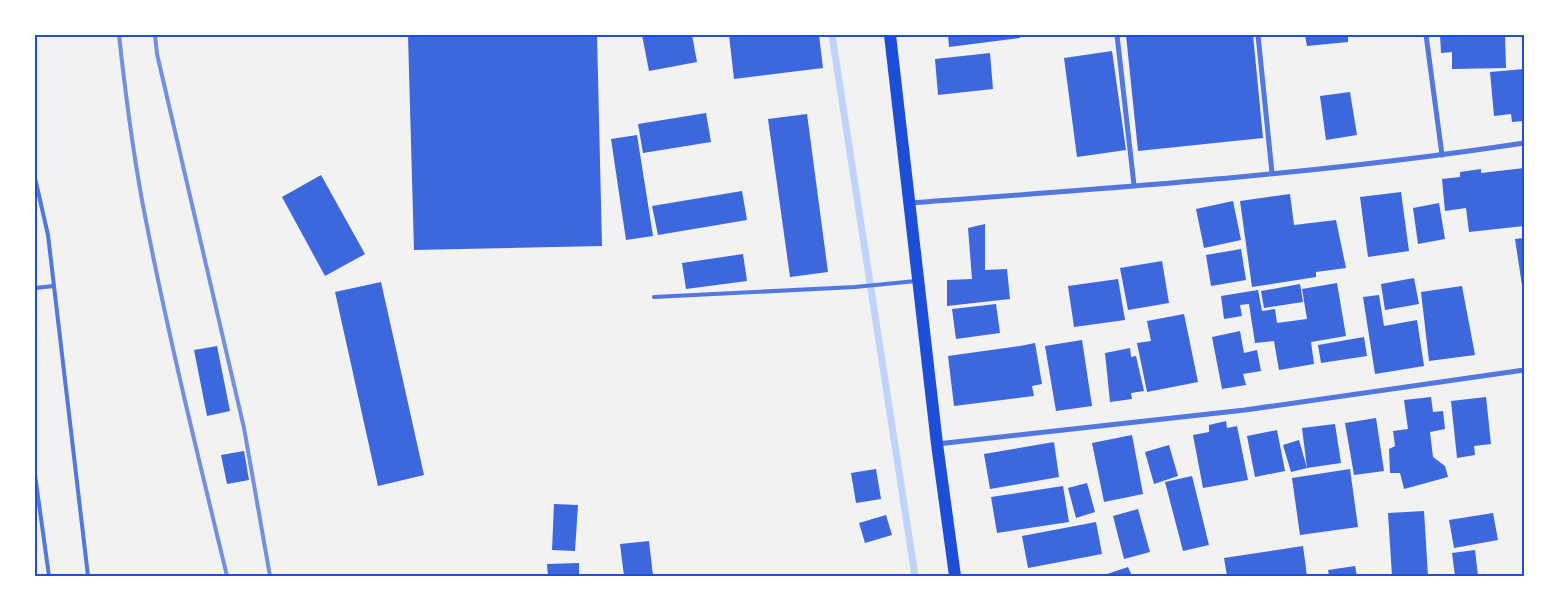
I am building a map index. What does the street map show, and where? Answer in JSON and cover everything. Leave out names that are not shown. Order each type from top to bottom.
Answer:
[{"type":"main road","points":[[890,35],[937,444],[955,576]]},
{"type":"street","points":[[1117,35],[1134,185]]},
{"type":"street","points":[[1258,35],[1272,173]]},
{"type":"street","points":[[1426,35],[1442,155]]},
{"type":"street","points":[[909,203],[1272,173],[1442,155],[1524,142]]},
{"type":"street","points":[[937,444],[1245,410],[1524,370]]},
{"type":"lane","points":[[35,178],[48,236],[88,576]]},
{"type":"lane","points":[[654,297],[855,287],[918,281]]},
{"type":"lane","points":[[35,288],[54,286]]},
{"type":"lane","points":[[35,475],[49,576]]},
{"type":"lane","points":[[35,515],[40,514]]},
{"type":"building","points":[[408,35],[597,35],[602,246],[414,250]]},
{"type":"building","points":[[642,35],[692,35],[697,62],[649,71]]},
{"type":"building","points":[[729,35],[819,35],[823,68],[734,79]]},
{"type":"building","points":[[948,35],[1020,35],[1020,38],[949,47]]},
{"type":"building","points":[[1126,35],[1253,35],[1263,138],[1138,151]]},
{"type":"building","points":[[1305,35],[1348,35],[1348,42],[1307,46]]},
{"type":"building","points":[[1440,35],[1505,35],[1506,68],[1452,69],[1452,52],[1441,53]]},
{"type":"building","points":[[1112,51],[1126,150],[1077,157],[1064,58]]},
{"type":"building","points":[[990,53],[993,89],[938,95],[935,59]]},
{"type":"building","points":[[1524,69],[1524,121],[1512,122],[1511,114],[1494,116],[1490,72]]},
{"type":"building","points":[[1350,92],[1357,135],[1326,140],[1320,96]]},
{"type":"building","points":[[706,113],[711,142],[643,153],[638,124]]},
{"type":"building","points":[[807,114],[828,272],[790,277],[768,119]]},
{"type":"building","points":[[637,135],[653,236],[626,240],[611,139]]},
{"type":"building","points":[[1524,168],[1524,226],[1469,232],[1466,208],[1445,211],[1442,179],[1460,177],[1460,172],[1481,169],[1481,173]]},
{"type":"building","points":[[321,175],[365,254],[325,276],[282,197]]},
{"type":"building","points":[[742,191],[747,220],[658,235],[652,206]]},
{"type":"building","points":[[1401,192],[1409,251],[1368,257],[1360,197]]},
{"type":"building","points":[[1290,194],[1294,225],[1336,220],[1346,268],[1316,272],[1316,277],[1252,287],[1240,201]]},
{"type":"building","points":[[1233,201],[1241,240],[1204,248],[1196,209]]},
{"type":"building","points":[[1439,203],[1445,239],[1418,244],[1413,208]]},
{"type":"building","points":[[985,224],[985,270],[1007,269],[1010,299],[947,306],[947,280],[972,279],[968,228]]},
{"type":"building","points":[[1524,238],[1524,292],[1523,292],[1515,239]]},
{"type":"building","points":[[1241,249],[1246,280],[1211,286],[1206,255]]},
{"type":"building","points":[[743,254],[747,281],[686,289],[682,263]]},
{"type":"building","points":[[1162,261],[1169,303],[1128,310],[1120,268]]},
{"type":"building","points":[[1414,278],[1419,304],[1385,310],[1381,284]]},
{"type":"building","points":[[1118,279],[1125,320],[1074,327],[1068,286]]},
{"type":"building","points":[[381,282],[424,475],[378,486],[335,292]]},
{"type":"building","points":[[1337,283],[1346,336],[1311,342],[1314,364],[1279,370],[1274,341],[1255,343],[1249,304],[1240,305],[1242,316],[1224,319],[1221,296],[1258,290],[1262,311],[1275,309],[1277,323],[1307,319],[1302,289]]},
{"type":"building","points":[[1300,284],[1303,302],[1264,308],[1261,291]]},
{"type":"building","points":[[1462,286],[1475,355],[1429,361],[1421,292]]},
{"type":"building","points":[[1379,295],[1384,326],[1417,320],[1424,366],[1375,374],[1363,297]]},
{"type":"building","points":[[996,304],[1000,333],[956,339],[952,309]]},
{"type":"building","points":[[1184,314],[1198,382],[1147,392],[1137,343],[1151,341],[1147,321]]},
{"type":"building","points":[[1240,331],[1244,353],[1257,350],[1261,371],[1243,374],[1246,385],[1222,389],[1212,337]]},
{"type":"building","points":[[1364,337],[1367,356],[1321,363],[1318,345]]},
{"type":"building","points":[[1082,340],[1092,406],[1056,411],[1045,346]]},
{"type":"building","points":[[1035,343],[1042,384],[1032,386],[1034,396],[954,406],[948,356]]},
{"type":"building","points":[[217,346],[230,411],[207,416],[194,350]]},
{"type":"building","points":[[1130,348],[1131,357],[1136,356],[1144,391],[1131,393],[1132,399],[1110,402],[1105,353]]},
{"type":"building","points":[[1431,397],[1433,412],[1443,411],[1445,429],[1430,432],[1433,457],[1445,466],[1448,477],[1404,489],[1400,473],[1390,473],[1389,449],[1395,446],[1393,431],[1408,429],[1404,400]]},
{"type":"building","points":[[1486,397],[1491,444],[1474,446],[1475,455],[1457,458],[1451,401]]},
{"type":"building","points":[[1376,418],[1384,471],[1354,475],[1345,423]]},
{"type":"building","points":[[1226,421],[1227,428],[1237,426],[1248,480],[1203,488],[1193,435],[1209,432],[1209,425]]},
{"type":"building","points":[[1335,424],[1341,463],[1307,468],[1302,428]]},
{"type":"building","points":[[1277,430],[1285,471],[1255,477],[1247,436]]},
{"type":"building","points":[[1132,435],[1143,494],[1104,502],[1092,443]]},
{"type":"building","points":[[1299,440],[1307,468],[1291,472],[1283,445]]},
{"type":"building","points":[[1054,442],[1059,477],[990,489],[984,454]]},
{"type":"building","points":[[1169,445],[1178,476],[1154,484],[1145,452]]},
{"type":"building","points":[[244,451],[249,480],[227,484],[221,455]]},
{"type":"building","points":[[876,469],[881,499],[856,503],[851,473]]},
{"type":"building","points":[[1350,469],[1358,527],[1300,535],[1292,478]]},
{"type":"building","points":[[1192,476],[1209,545],[1183,551],[1165,482]]},
{"type":"building","points":[[1087,483],[1095,512],[1076,518],[1068,488]]},
{"type":"building","points":[[1063,486],[1069,522],[997,533],[991,497]]},
{"type":"building","points":[[554,504],[578,505],[575,551],[552,550]]},
{"type":"building","points":[[1138,509],[1150,552],[1124,559],[1113,516]]},
{"type":"building","points":[[1424,511],[1428,576],[1392,576],[1388,513]]},
{"type":"building","points":[[1493,513],[1498,540],[1454,548],[1449,520]]},
{"type":"building","points":[[886,515],[892,535],[865,543],[859,523]]},
{"type":"building","points":[[1096,522],[1102,554],[1028,568],[1022,536]]},
{"type":"building","points":[[649,541],[653,576],[624,576],[620,544]]},
{"type":"building","points":[[1303,546],[1307,576],[1227,576],[1224,558]]},
{"type":"building","points":[[1475,550],[1478,576],[1455,576],[1452,553]]},
{"type":"building","points":[[579,563],[579,576],[548,576],[547,564]]},
{"type":"building","points":[[1355,566],[1357,576],[1329,576],[1328,570]]},
{"type":"building","points":[[1128,567],[1132,576],[1101,576]]},
{"type":"waterway","points":[[832,35],[915,576]]},
{"type":"railway","points":[[119,35],[138,179],[147,226],[175,358],[227,576]]},
{"type":"railway","points":[[155,35],[157,54],[244,428],[270,576]]}]
